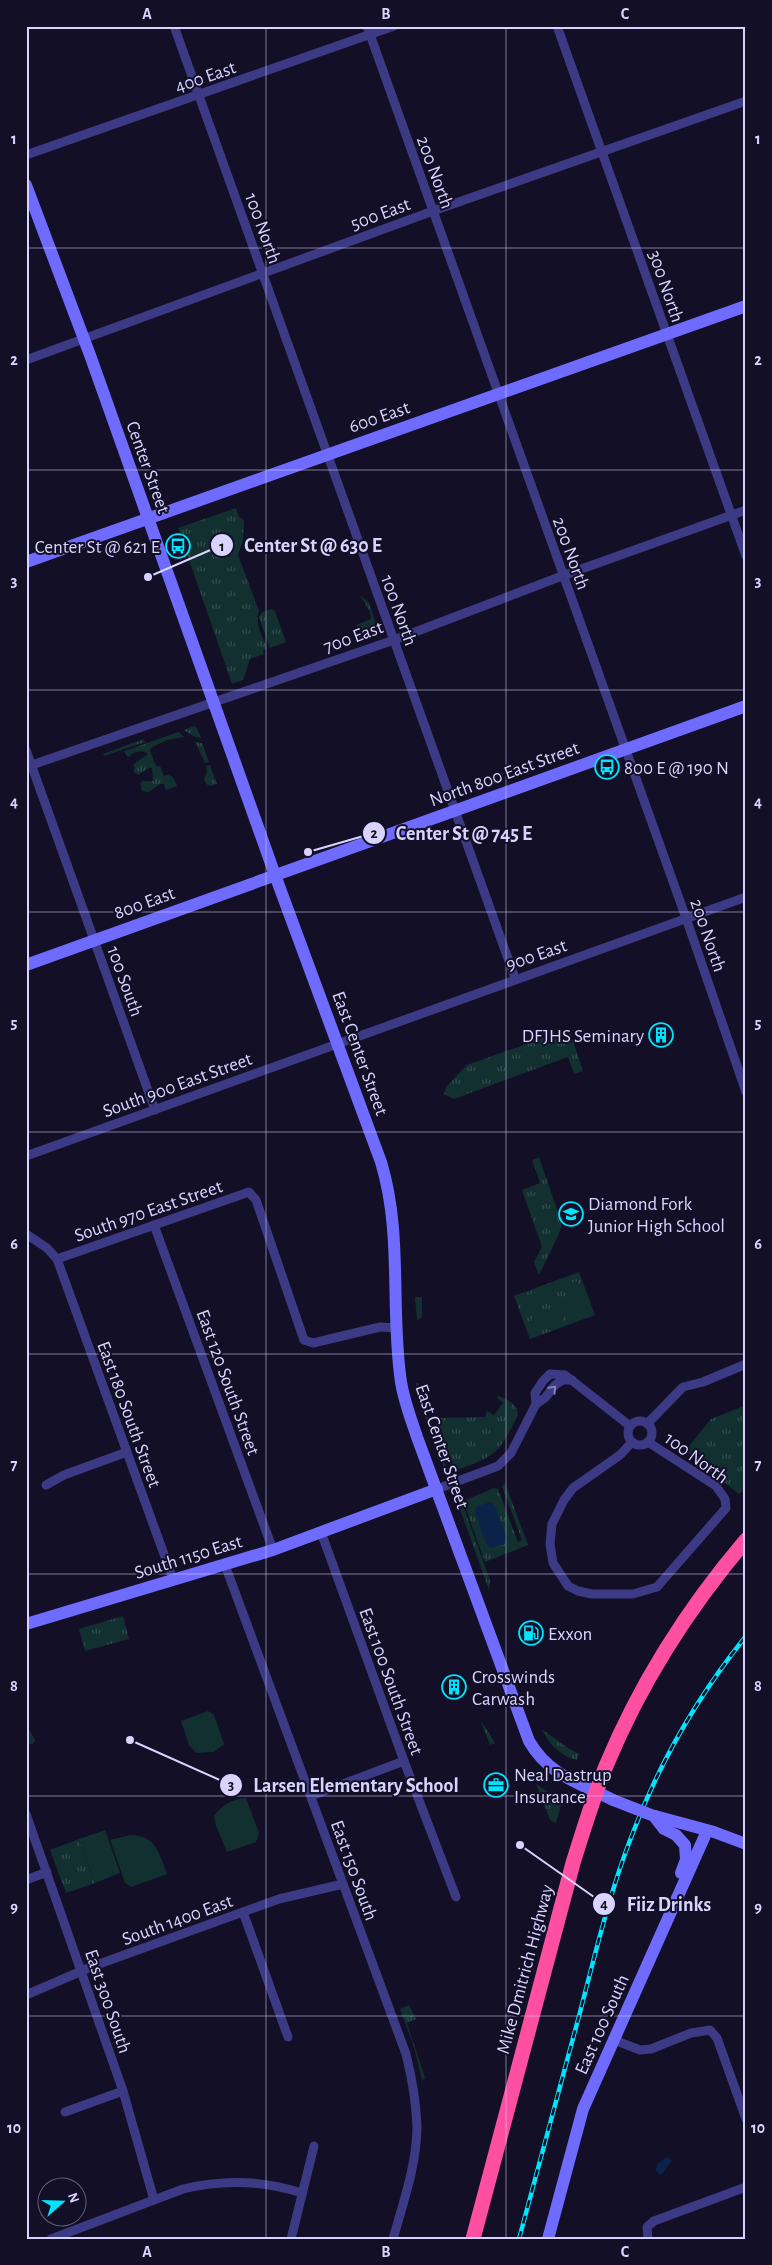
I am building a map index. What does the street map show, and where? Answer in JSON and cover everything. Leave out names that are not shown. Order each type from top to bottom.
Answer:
[{"type":"highway","name":"Mike Dmitrich Highway","points":[[473,2239],[566,1891],[596,1792],[627,1721],[666,1651],[701,1598],[746,1540]]},
{"type":"street","name":"100 North","points":[[174,26],[515,978]]},
{"type":"street","name":"400 East","points":[[26,155],[199,95],[368,31],[394,26]]},
{"type":"street","name":"300 North","points":[[557,26],[746,556]]},
{"type":"street","name":"200 North","points":[[368,31],[686,918],[746,1092]]},
{"type":"street","name":"500 East","points":[[26,360],[433,211],[603,153],[746,101]]},
{"type":"street","name":"Center Street","points":[[26,185],[84,339],[275,875]]},
{"type":"street","name":"600 East","points":[[26,562],[746,306]]},
{"type":"street","name":"700 East","points":[[29,766],[394,640],[562,576],[746,510]]},
{"type":"street","name":"North 800 East Street","points":[[275,875],[746,706]]},
{"type":"street","name":"100 South","points":[[26,750],[29,766],[155,1110]]},
{"type":"street","name":"800 East","points":[[26,965],[275,875]]},
{"type":"street","name":"East Center Street","points":[[275,875],[387,1180],[394,1221],[397,1328],[400,1372],[406,1403],[529,1741],[536,1753],[551,1768],[613,1800],[654,1816],[665,1825],[707,1831],[746,1844]]},
{"type":"street","name":"900 East","points":[[338,1043],[515,978],[746,897]]},
{"type":"street","name":"South 900 East Street","points":[[26,1156],[338,1043]]},
{"type":"street","name":"South 970 East Street","points":[[57,1259],[250,1192],[256,1200],[300,1332],[306,1343],[380,1327],[397,1328]]},
{"type":"street","name":"East 120 South Street","points":[[154,1225],[273,1550]]},
{"type":"street","points":[[26,1234],[47,1248],[57,1259]]},
{"type":"street","name":"East 180 South Street","points":[[57,1259],[173,1579]]},
{"type":"street","points":[[648,1424],[683,1387],[703,1382],[746,1364]]},
{"type":"street","points":[[437,1489],[489,1471],[505,1459],[511,1453],[536,1404],[545,1398],[555,1384],[563,1380],[572,1380],[630,1426]]},
{"type":"street","points":[[640,1421],[648,1424],[652,1434],[648,1442],[641,1445],[632,1442],[628,1434],[630,1426],[640,1421]]},
{"type":"street","name":"100 North","points":[[632,1442],[620,1456],[573,1488],[564,1500],[552,1524],[550,1544],[553,1562],[568,1586],[578,1591],[592,1594],[633,1594],[657,1587],[726,1508],[725,1499],[716,1486],[648,1442]]},
{"type":"street","points":[[46,1485],[64,1475],[127,1452]]},
{"type":"street","name":"South 1150 East","points":[[26,1624],[273,1550],[437,1489]]},
{"type":"street","name":"East 100 South Street","points":[[321,1532],[456,1898]]},
{"type":"street","name":"East 150 South","points":[[225,1564],[406,2054],[412,2076],[417,2128],[412,2165],[393,2239]]},
{"type":"street","points":[[311,1796],[404,1761]]},
{"type":"street","name":"East 300 South","points":[[26,1814],[124,2091],[154,2200]]},
{"type":"street","points":[[656,1946],[658,1931],[686,1856],[685,1845],[681,1839],[665,1825]]},
{"type":"street","name":"East 100 South","points":[[548,2239],[583,2109],[707,1831]]},
{"type":"street","points":[[26,1880],[47,1872]]},
{"type":"street","name":"South 1400 East","points":[[26,1995],[81,1971],[279,1899],[343,1884]]},
{"type":"street","points":[[243,1912],[288,2037]]},
{"type":"street","points":[[614,2040],[640,2050],[651,2049],[691,2033],[710,2030],[717,2038],[746,2119]]},
{"type":"street","points":[[65,2112],[124,2091]]},
{"type":"street","points":[[291,2239],[314,2146]]},
{"type":"street","points":[[51,2239],[184,2189],[225,2182],[262,2183],[302,2193]]},
{"type":"street","points":[[648,2239],[647,2227],[654,2221],[746,2188]]},
{"type":"green space","points":[[236,508],[239,517],[244,520],[243,540],[238,555],[259,611],[258,625],[267,649],[263,650],[264,654],[250,659],[243,680],[232,684],[178,528]]},
{"type":"green space","points":[[360,595],[369,603],[376,624],[360,632],[356,625],[371,619],[370,612]]},
{"type":"green space","points":[[271,609],[275,611],[286,642],[270,648],[259,617],[261,613]]},
{"type":"green space","points":[[194,726],[197,728],[201,738],[193,736],[184,730]]},
{"type":"green space","points":[[179,732],[184,737],[167,740],[152,747],[150,751],[156,766],[160,766],[164,776],[173,777],[177,786],[166,790],[164,784],[160,784],[149,792],[142,791],[140,783],[143,781],[153,781],[152,768],[138,775],[134,772],[134,764],[148,754],[140,751],[128,757],[124,751]]},
{"type":"green space","points":[[143,739],[145,742],[104,756],[103,754]]},
{"type":"green space","points":[[195,742],[202,743],[209,762],[205,763]]},
{"type":"green space","points":[[210,765],[217,784],[210,786],[206,784],[204,778],[207,773],[206,766]]},
{"type":"green space","points":[[569,1029],[583,1071],[574,1074],[568,1057],[454,1099],[444,1094],[446,1087],[467,1065]]},
{"type":"green space","points":[[539,1157],[562,1224],[539,1275],[534,1262],[542,1247],[522,1190],[540,1183],[532,1160]]},
{"type":"green space","points":[[579,1272],[595,1315],[530,1339],[514,1296]]},
{"type":"green space","points":[[577,1281],[588,1309],[575,1314],[564,1286]]},
{"type":"green space","points":[[551,1287],[556,1300],[528,1310],[523,1297]]},
{"type":"green space","points":[[415,1297],[422,1297],[422,1317],[417,1320]]},
{"type":"green space","points":[[559,1309],[564,1322],[536,1332],[531,1319]]},
{"type":"green space","points":[[416,1383],[418,1383],[424,1407],[446,1466],[444,1468],[421,1407]]},
{"type":"green space","points":[[498,1396],[512,1403],[518,1411],[518,1415],[505,1439],[500,1447],[487,1458],[453,1472],[436,1430],[441,1418],[485,1417],[487,1411],[494,1415],[503,1403],[498,1399]]},
{"type":"green space","points":[[746,1405],[746,1487],[739,1494],[685,1451],[711,1419]]},
{"type":"green space","points":[[505,1483],[528,1545],[485,1562],[463,1501],[494,1488],[498,1489],[518,1542],[522,1540],[502,1486]]},
{"type":"green space","points":[[456,1498],[461,1500],[490,1580],[489,1590]]},
{"type":"green space","points":[[123,1616],[129,1639],[85,1651],[79,1629]]},
{"type":"green space","points":[[208,1711],[214,1715],[224,1744],[214,1752],[196,1753],[189,1745],[181,1721]]},
{"type":"green space","points":[[482,1722],[495,1743],[490,1745]]},
{"type":"green space","points":[[29,1729],[35,1740],[34,1743],[26,1745],[26,1730]]},
{"type":"green space","points":[[543,1730],[579,1754],[577,1760],[566,1756],[556,1749],[548,1740]]},
{"type":"green space","points":[[536,1784],[562,1801],[556,1823],[550,1820]]},
{"type":"green space","points":[[246,1798],[259,1833],[256,1842],[227,1852],[216,1826],[214,1816],[227,1803]]},
{"type":"green space","points":[[105,1830],[120,1873],[95,1883],[79,1839]]},
{"type":"green space","points":[[130,1835],[146,1838],[151,1842],[159,1852],[167,1874],[131,1887],[125,1883],[110,1840]]},
{"type":"green space","points":[[79,1839],[95,1883],[66,1893],[50,1850]]},
{"type":"green space","points":[[409,2005],[416,2019],[407,2023],[425,2078],[422,2080],[414,2047],[400,2009]]},
{"type":"water","points":[[490,1502],[495,1506],[507,1538],[505,1544],[491,1548],[486,1544],[475,1512],[476,1507]]},
{"type":"water","points":[[669,2157],[672,2161],[661,2175],[656,2171],[657,2166],[662,2160]]},
{"type":"railway","points":[[519,2239],[603,1925],[632,1835],[654,1782],[681,1731],[712,1682],[746,1636]]},
{"type":"place","name":"Center St @ 621 E","points":[[178,546]]},
{"type":"place","name":"Center St @ 630 E","points":[[148,577]]},
{"type":"place","name":"800 E @ 190 N","points":[[607,767]]},
{"type":"place","name":"Center St @ 745 E","points":[[308,852]]},
{"type":"place","name":"DFJHS Seminary","points":[[661,1035]]},
{"type":"place","name":"Diamond Fork Junior High School","points":[[571,1214]]},
{"type":"place","name":"Exxon","points":[[531,1633]]},
{"type":"place","name":"Crosswinds Carwash","points":[[454,1687]]},
{"type":"place","name":"Larsen Elementary School","points":[[130,1740]]},
{"type":"place","name":"Neal Dastrup Insurance","points":[[496,1785]]},
{"type":"place","name":"Fiiz Drinks","points":[[520,1845]]}]
